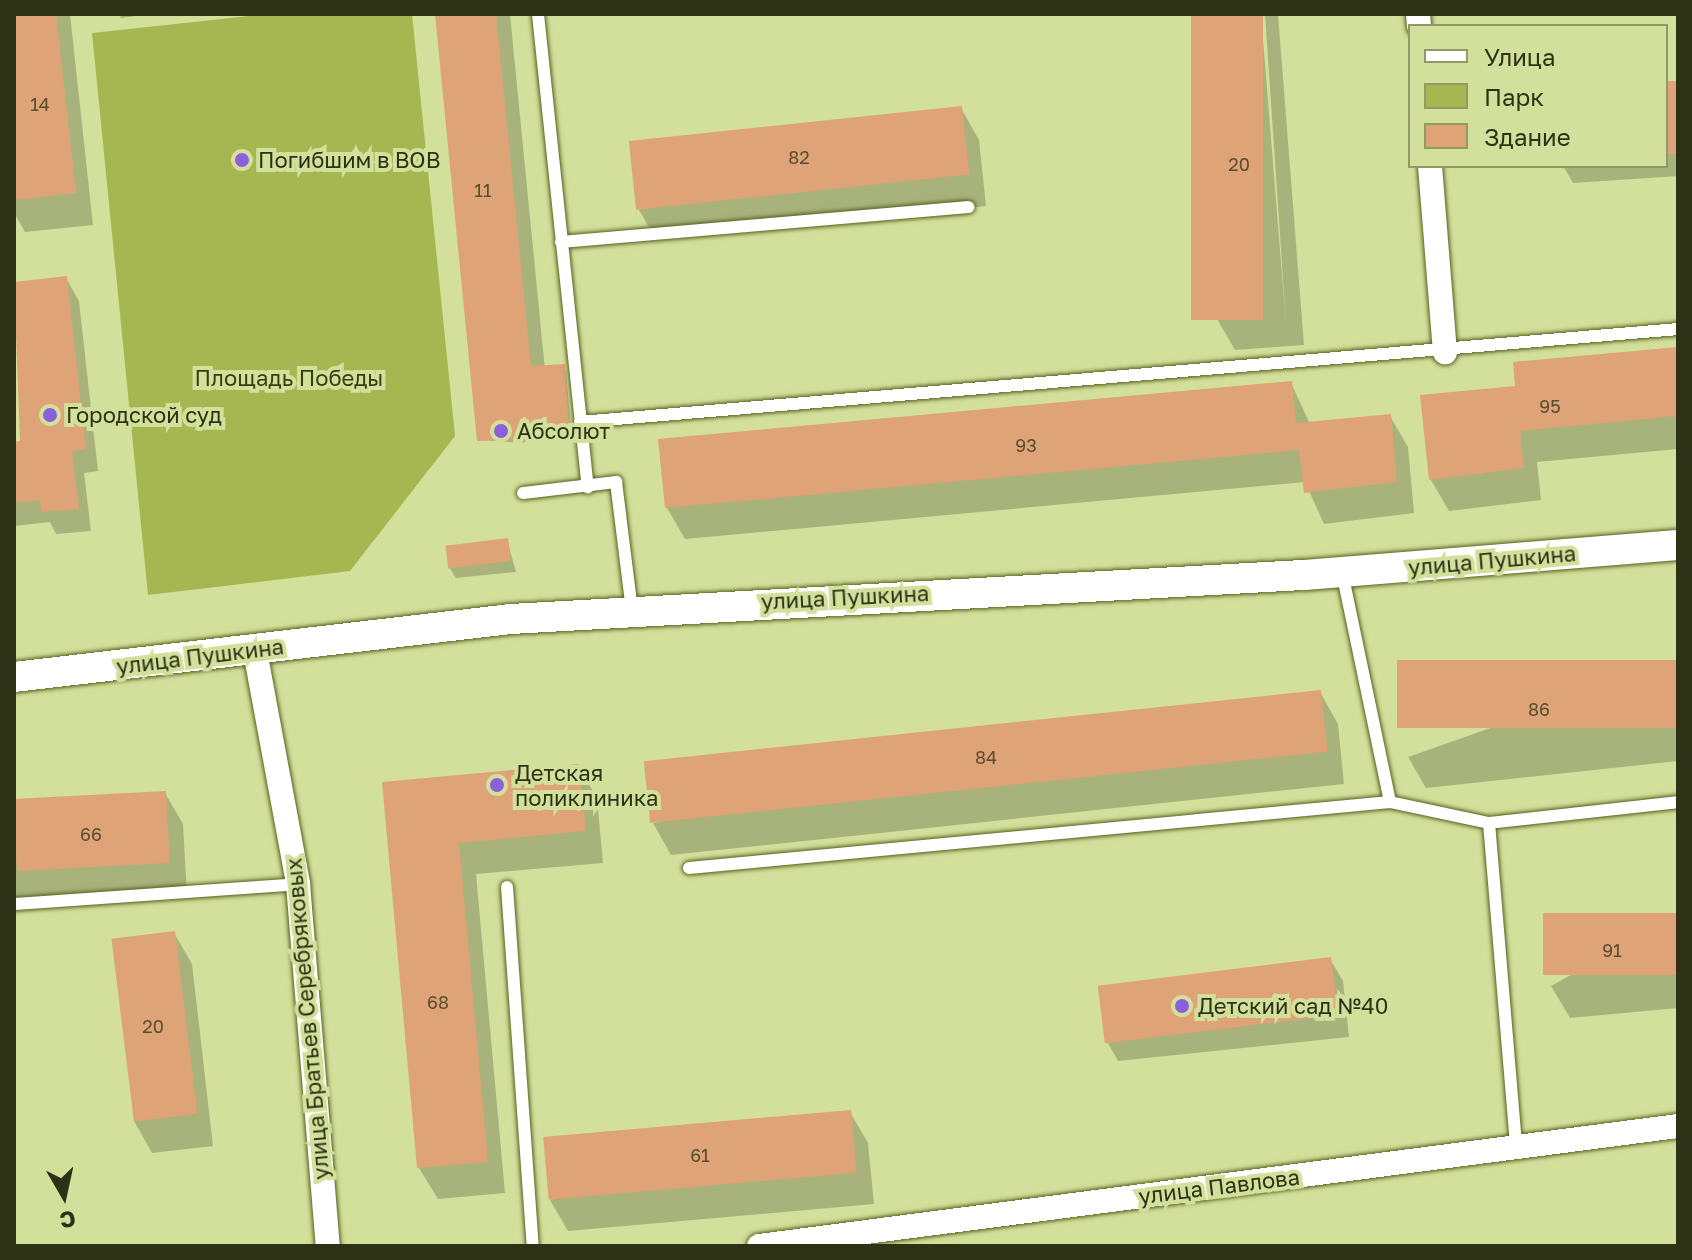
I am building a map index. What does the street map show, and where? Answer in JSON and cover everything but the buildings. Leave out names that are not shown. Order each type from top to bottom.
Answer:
[{"type":"street","points":[[1430,168],[1445,352]]},
{"type":"street","name":"улица Пушкина","points":[[14,677],[632,611],[1342,572],[1678,545]]},
{"type":"street","name":"улица Братьев Серебряковых","points":[[255,651],[298,884],[328,1246]]},
{"type":"street","name":"улица Павлова","points":[[759,1246],[1678,1126]]},
{"type":"lane","points":[[538,14],[588,487]]},
{"type":"lane","points":[[561,242],[969,207]]},
{"type":"lane","points":[[580,422],[1445,352],[1678,329]]},
{"type":"lane","points":[[523,493],[616,482],[632,611]]},
{"type":"lane","points":[[1342,572],[1390,802]]},
{"type":"lane","points":[[689,868],[1390,802],[1489,823],[1678,802]]},
{"type":"lane","points":[[1489,823],[1516,1146]]},
{"type":"lane","points":[[14,904],[298,884]]},
{"type":"lane","points":[[507,887],[533,1246]]},
{"type":"green space","name":"Площадь Победы","points":[[268,14],[412,14],[455,436],[350,571],[148,595],[92,33]]},
{"type":"place","name":"Погибшим в ВОВ","points":[[242,160]]},
{"type":"place","name":"Городской суд","points":[[50,415]]},
{"type":"place","name":"Абсолют","points":[[501,431]]},
{"type":"place","name":"Детская поликлиника","points":[[497,785]]},
{"type":"place","name":"Детский сад №40","points":[[1182,1006]]}]
